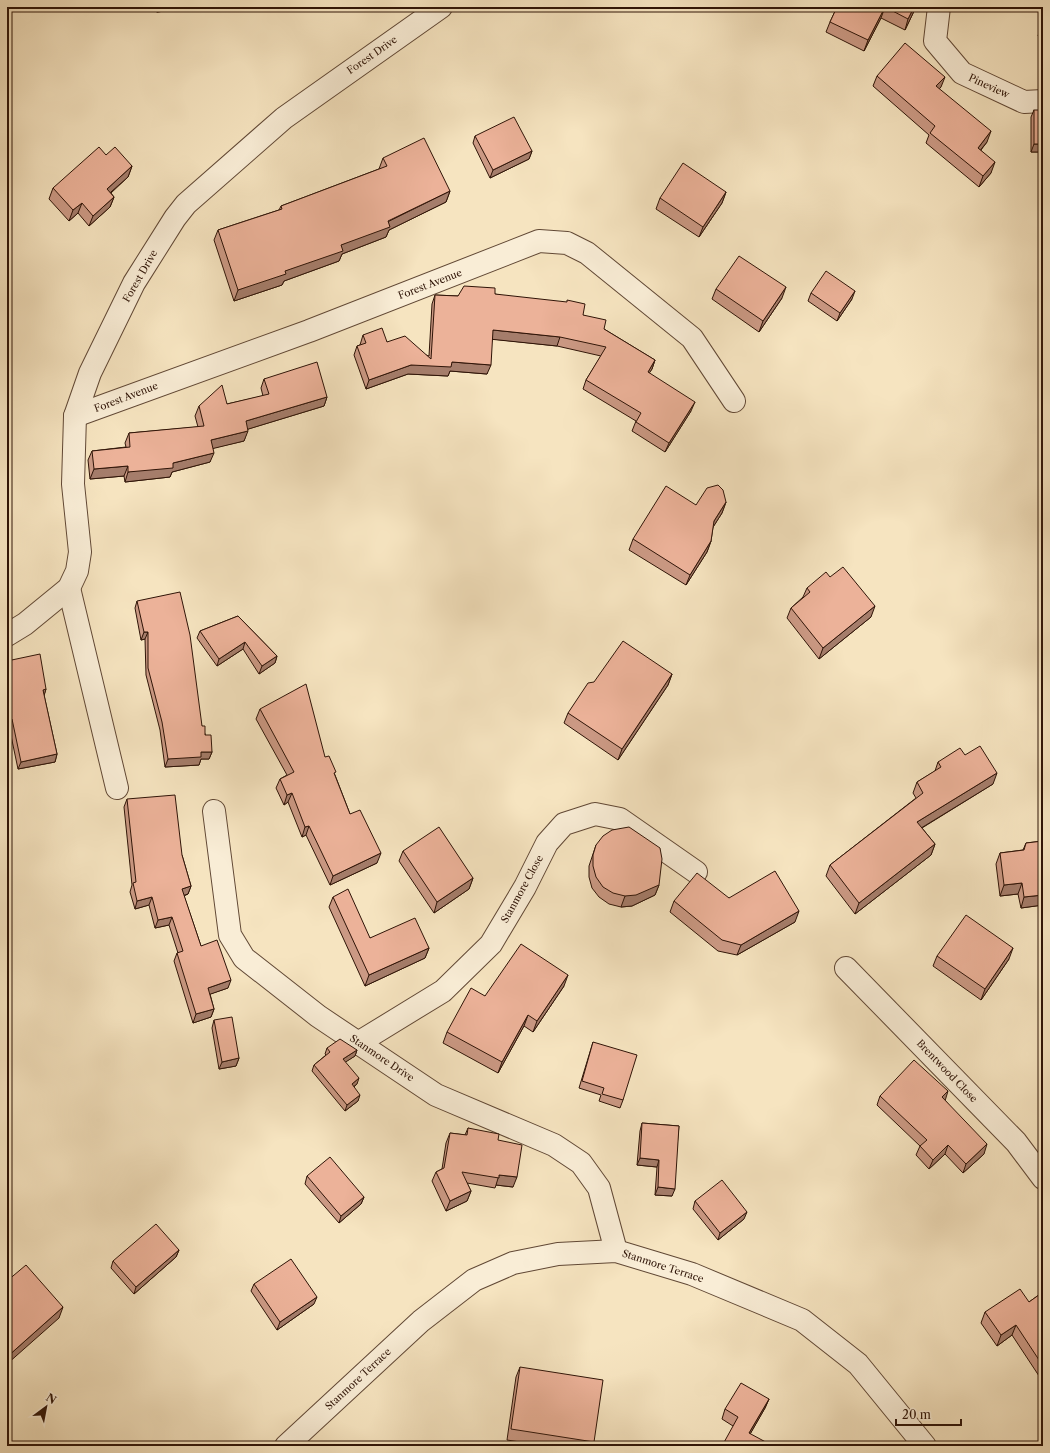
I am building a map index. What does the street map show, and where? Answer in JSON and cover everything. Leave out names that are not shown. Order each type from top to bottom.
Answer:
[{"type":"street","name":"Forest Drive","points":[[7,635],[25,624],[69,588],[77,570],[80,552],[73,484],[75,416],[90,373],[134,283],[175,218],[186,204],[284,118],[441,7]]},
{"type":"street","name":"Pineview","points":[[939,7],[935,41],[962,73],[1024,102],[1043,101]]},
{"type":"street","name":"Forest Avenue","points":[[75,416],[310,331],[539,240],[567,243],[587,253],[692,338],[734,401]]},
{"type":"street","points":[[69,588],[117,788]]},
{"type":"street","name":"Stanmore Drive","points":[[214,811],[230,935],[244,958],[318,1016],[436,1095],[554,1145],[581,1163],[598,1188],[616,1251]]},
{"type":"street","name":"Stanmore Close","points":[[358,1043],[443,991],[491,944],[525,887],[547,843],[564,824],[595,814],[620,819],[696,872]]},
{"type":"street","name":"Brentwood Close","points":[[846,968],[1016,1142],[1043,1178]]},
{"type":"street","name":"Stanmore Terrace","points":[[286,1446],[421,1321],[474,1280],[513,1263],[558,1254],[616,1251],[692,1274],[802,1320],[858,1364],[924,1446]]},
{"type":"building","points":[[837,7],[885,7],[868,40],[830,22]]},
{"type":"building","points":[[885,7],[914,7],[908,19]]},
{"type":"building","points":[[905,43],[945,77],[936,86],[991,131],[978,148],[995,162],[983,176],[930,133],[935,126],[877,76]]},
{"type":"building","points":[[1034,110],[1043,110],[1043,144],[1034,144]]},
{"type":"building","points":[[514,117],[532,151],[493,170],[475,136]]},
{"type":"building","points":[[424,138],[450,191],[388,221],[390,227],[341,245],[343,251],[285,271],[286,274],[238,290],[218,230],[282,209],[281,206],[387,166],[383,158]]},
{"type":"building","points":[[99,147],[106,155],[115,147],[132,166],[107,189],[114,197],[93,216],[82,203],[73,210],[53,188]]},
{"type":"building","points":[[683,163],[726,192],[703,227],[660,198]]},
{"type":"building","points":[[739,256],[786,287],[763,321],[716,289]]},
{"type":"building","points":[[826,271],[855,291],[840,313],[811,293]]},
{"type":"building","points":[[464,286],[495,288],[495,294],[567,302],[567,300],[585,304],[583,315],[606,320],[604,329],[655,360],[648,372],[695,402],[669,443],[636,422],[641,413],[586,380],[606,347],[560,337],[493,330],[491,365],[452,362],[451,367],[411,365],[369,380],[357,346],[366,343],[363,335],[382,328],[387,342],[405,336],[431,359],[435,295],[458,296]]},
{"type":"building","points":[[317,362],[327,397],[246,421],[248,431],[211,440],[214,453],[173,463],[173,468],[128,472],[128,466],[94,469],[92,451],[130,447],[129,433],[204,426],[199,406],[222,385],[227,404],[269,394],[264,379]]},
{"type":"building","points":[[718,485],[723,490],[726,502],[714,521],[711,541],[690,575],[633,539],[666,486],[696,505],[707,488]]},
{"type":"building","points":[[843,567],[875,606],[823,648],[791,608],[810,592],[807,588],[826,572],[830,577]]},
{"type":"building","points":[[180,592],[190,635],[202,726],[205,726],[205,735],[211,735],[212,752],[201,752],[201,757],[168,759],[162,722],[148,668],[148,632],[144,632],[137,601]]},
{"type":"building","points":[[238,616],[277,656],[262,666],[245,642],[219,659],[200,631]]},
{"type":"building","points":[[623,641],[672,674],[622,749],[568,713],[588,683],[594,682]]},
{"type":"building","points":[[40,654],[46,689],[43,690],[57,754],[21,762],[12,719],[7,720],[7,661]]},
{"type":"building","points":[[306,684],[325,757],[329,756],[350,814],[360,810],[381,853],[333,876],[309,826],[305,827],[292,793],[287,795],[280,779],[294,772],[260,709]]},
{"type":"building","points":[[980,746],[997,773],[917,822],[935,844],[859,903],[830,865],[923,793],[917,782],[941,767],[938,762],[960,748],[965,755]]},
{"type":"building","points":[[175,795],[182,855],[191,886],[182,889],[201,946],[217,940],[231,980],[208,988],[214,1009],[196,1014],[177,953],[183,951],[172,917],[158,920],[152,897],[137,901],[133,883],[136,882],[127,799]]},
{"type":"building","points":[[439,827],[473,878],[437,902],[403,851]]},
{"type":"building","points":[[629,827],[660,848],[662,859],[659,885],[636,895],[625,896],[613,893],[603,887],[596,877],[593,866],[593,855],[596,845],[603,836],[612,830]]},
{"type":"building","points":[[1043,841],[1043,895],[1024,897],[1022,883],[1004,885],[1000,853],[1024,850],[1026,843]]},
{"type":"building","points":[[775,871],[799,911],[741,945],[722,940],[674,901],[697,873],[729,898]]},
{"type":"building","points":[[348,889],[370,938],[415,918],[429,948],[369,975],[333,897]]},
{"type":"building","points":[[966,915],[1013,948],[985,989],[937,956]]},
{"type":"building","points":[[521,944],[568,975],[537,1021],[528,1015],[502,1062],[447,1032],[471,988],[485,996]]},
{"type":"building","points":[[232,1017],[239,1058],[222,1062],[214,1020]]},
{"type":"building","points":[[340,1039],[357,1050],[343,1059],[359,1078],[352,1084],[360,1095],[347,1105],[314,1065],[330,1052],[327,1048]]},
{"type":"building","points":[[593,1042],[637,1055],[623,1100],[602,1094],[604,1088],[582,1081]]},
{"type":"building","points":[[914,1060],[948,1091],[942,1097],[987,1144],[966,1164],[948,1145],[933,1160],[920,1146],[927,1140],[880,1096]]},
{"type":"building","points":[[642,1123],[679,1126],[675,1189],[658,1187],[659,1160],[640,1158]]},
{"type":"building","points":[[468,1128],[499,1134],[498,1140],[522,1145],[517,1177],[499,1175],[499,1178],[462,1172],[471,1191],[450,1201],[436,1172],[444,1168],[450,1133],[467,1135]]},
{"type":"building","points":[[330,1157],[364,1197],[341,1216],[307,1176]]},
{"type":"building","points":[[722,1180],[747,1212],[720,1233],[695,1201]]},
{"type":"building","points":[[156,1224],[179,1250],[136,1287],[113,1261]]},
{"type":"building","points":[[291,1259],[317,1297],[280,1322],[254,1284]]},
{"type":"building","points":[[26,1265],[63,1307],[7,1357],[7,1281]]},
{"type":"building","points":[[1020,1289],[1029,1302],[1043,1292],[1043,1366],[1016,1325],[1001,1335],[985,1312]]},
{"type":"building","points":[[520,1367],[603,1380],[594,1442],[511,1429]]},
{"type":"building","points":[[741,1383],[769,1399],[749,1433],[773,1446],[722,1446],[738,1417],[725,1409]]}]
